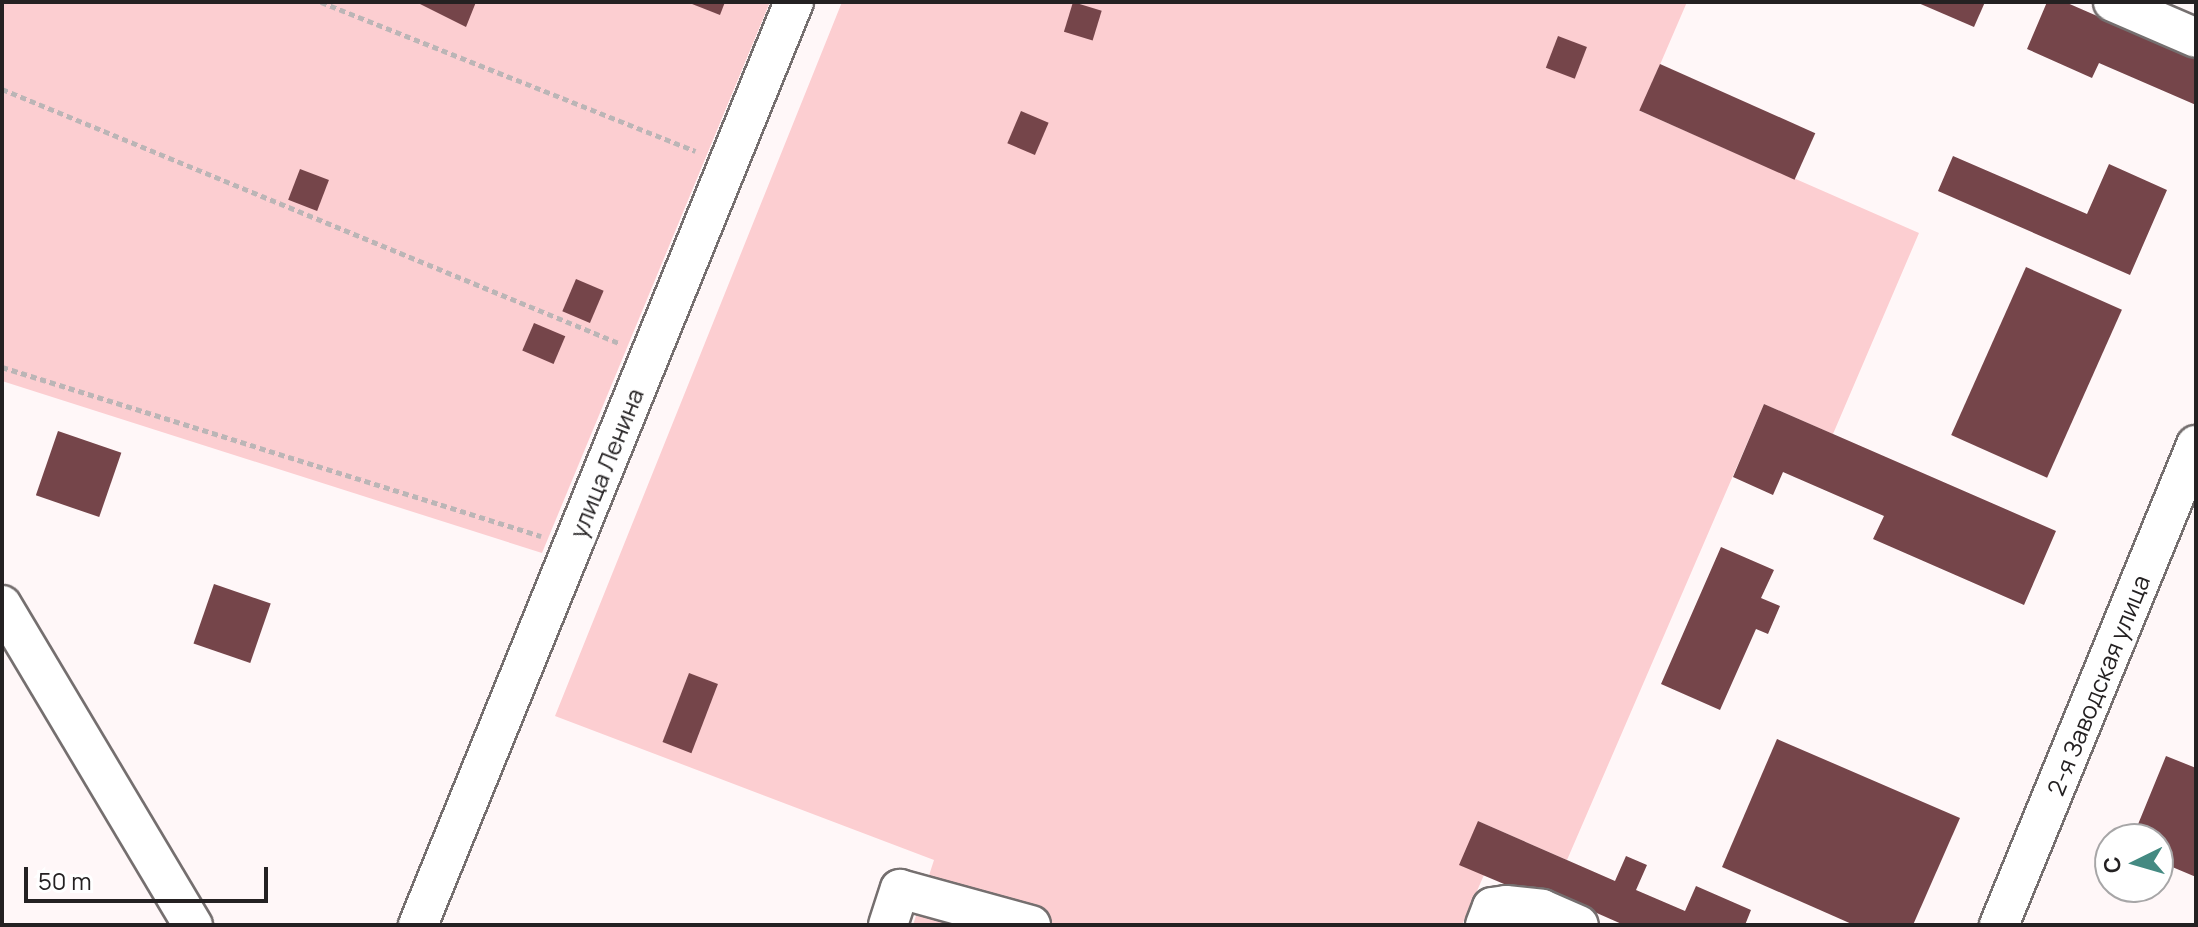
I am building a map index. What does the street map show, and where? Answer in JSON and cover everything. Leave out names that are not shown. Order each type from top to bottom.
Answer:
[{"type":"street","name":"улица Ленина","points":[[418,925],[794,2]]},
{"type":"street","points":[[2113,2],[2196,38]]},
{"type":"street","name":"2-я Заводская улица","points":[[1999,925],[2196,445]]},
{"type":"street","points":[[2,605],[193,925]]},
{"type":"street","points":[[888,925],[900,889],[1031,925]]},
{"type":"street","points":[[1485,925],[1492,907],[1506,905],[1542,909],[1579,925]]},
{"type":"path","points":[[321,2],[728,164]]},
{"type":"path","points":[[2,89],[649,355]]},
{"type":"path","points":[[2,367],[572,545]]},
{"type":"shaded area","points":[[2,2],[770,2],[542,553],[2,381]]},
{"type":"shaded area","points":[[842,2],[1687,2],[1640,111],[1919,233],[1833,434],[1764,404],[1567,860],[1478,821],[1484,875],[1462,925],[913,925],[934,860],[555,716]]},
{"type":"building","points":[[416,2],[476,2],[466,27]]},
{"type":"building","points":[[687,2],[725,2],[720,15]]},
{"type":"building","points":[[1073,2],[1102,11],[1093,40],[1064,32]]},
{"type":"building","points":[[1916,2],[1985,2],[1974,27]]},
{"type":"building","points":[[2047,2],[2065,2],[2196,59],[2196,105],[2099,63],[2092,78],[2027,49]]},
{"type":"building","points":[[1558,36],[1587,47],[1575,79],[1546,68]]},
{"type":"building","points":[[1660,64],[1815,133],[1795,180],[1639,111]]},
{"type":"building","points":[[1021,111],[1049,123],[1035,155],[1007,143]]},
{"type":"building","points":[[1953,156],[2087,214],[2109,164],[2167,190],[2130,275],[1938,191]]},
{"type":"building","points":[[300,169],[329,180],[317,211],[288,200]]},
{"type":"building","points":[[2026,267],[2122,310],[2047,478],[1951,435]]},
{"type":"building","points":[[576,279],[604,291],[590,323],[562,311]]},
{"type":"building","points":[[534,323],[565,336],[554,364],[522,351]]},
{"type":"building","points":[[1764,404],[2056,531],[2024,605],[1873,539],[1884,516],[1783,472],[1773,495],[1733,477]]},
{"type":"building","points":[[58,431],[121,453],[99,517],[36,495]]},
{"type":"building","points":[[1721,547],[1774,570],[1761,598],[1780,606],[1768,634],[1756,629],[1720,710],[1661,684]]},
{"type":"building","points":[[214,584],[271,604],[250,663],[193,644]]},
{"type":"building","points":[[689,673],[718,684],[691,753],[662,742]]},
{"type":"building","points":[[1777,739],[1960,818],[1913,925],[1854,925],[1722,867]]},
{"type":"building","points":[[2166,756],[2196,768],[2196,877],[2174,868],[2174,823],[2139,823]]},
{"type":"building","points":[[1478,821],[1615,881],[1626,856],[1647,865],[1636,890],[1685,911],[1696,886],[1751,910],[1745,925],[1624,925],[1549,892],[1525,886],[1523,892],[1459,865]]}]
